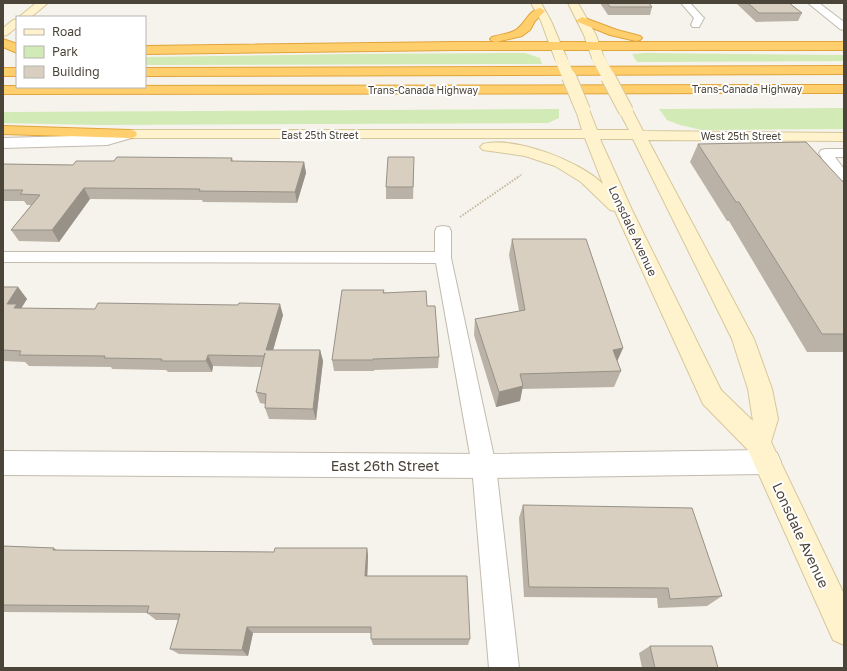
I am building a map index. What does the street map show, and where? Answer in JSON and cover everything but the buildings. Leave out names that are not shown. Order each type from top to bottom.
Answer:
[{"type":"highway","points":[[455,46],[510,37],[518,34],[526,28],[538,7]]},
{"type":"highway","points":[[582,20],[614,33],[635,38],[721,46]]},
{"type":"highway","points":[[3,42],[16,49]]},
{"type":"highway","points":[[146,50],[556,46],[595,52],[721,46],[844,46]]},
{"type":"highway","points":[[3,52],[16,50]]},
{"type":"highway","name":"Trans-Canada Highway","points":[[146,72],[844,70]]},
{"type":"highway","points":[[3,72],[16,72]]},
{"type":"highway","name":"Trans-Canada Highway","points":[[3,90],[844,89]]},
{"type":"highway","points":[[3,130],[130,134]]},
{"type":"main road","points":[[25,16],[43,3]]},
{"type":"main road","points":[[573,3],[590,35],[595,52],[743,339],[760,389],[766,419],[763,452]]},
{"type":"main road","name":"Lonsdale Avenue","points":[[538,7],[562,58],[583,110],[598,153],[622,210],[712,398],[763,452],[844,629]]},
{"type":"main road","points":[[3,33],[16,23]]},
{"type":"main road","name":"East 25th Street","points":[[130,134],[638,135]]},
{"type":"main road","points":[[378,135],[428,143],[522,150],[546,157],[582,175],[605,197],[622,210]]},
{"type":"main road","name":"West 25th Street","points":[[638,135],[844,136]]},
{"type":"street","points":[[813,3],[844,27]]},
{"type":"street","name":"East 25th Street","points":[[3,143],[107,140],[130,134]]},
{"type":"street","name":"East 26th Street","points":[[3,463],[484,466],[763,452]]},
{"type":"lane","points":[[685,3],[699,18],[696,25]]},
{"type":"lane","points":[[844,152],[826,153],[834,166],[844,176]]},
{"type":"lane","points":[[443,231],[443,258],[484,466],[504,668]]},
{"type":"lane","points":[[3,257],[443,258]]},
{"type":"path","points":[[443,231],[463,214],[528,170]]},
{"type":"green space","points":[[525,53],[540,58],[542,64],[146,65],[146,57]]},
{"type":"green space","points":[[632,54],[844,55],[844,61],[637,62]]},
{"type":"green space","points":[[844,108],[844,129],[702,130],[680,125],[667,120],[659,109]]},
{"type":"green space","points":[[559,109],[559,118],[548,123],[95,125],[3,123],[3,112]]}]
